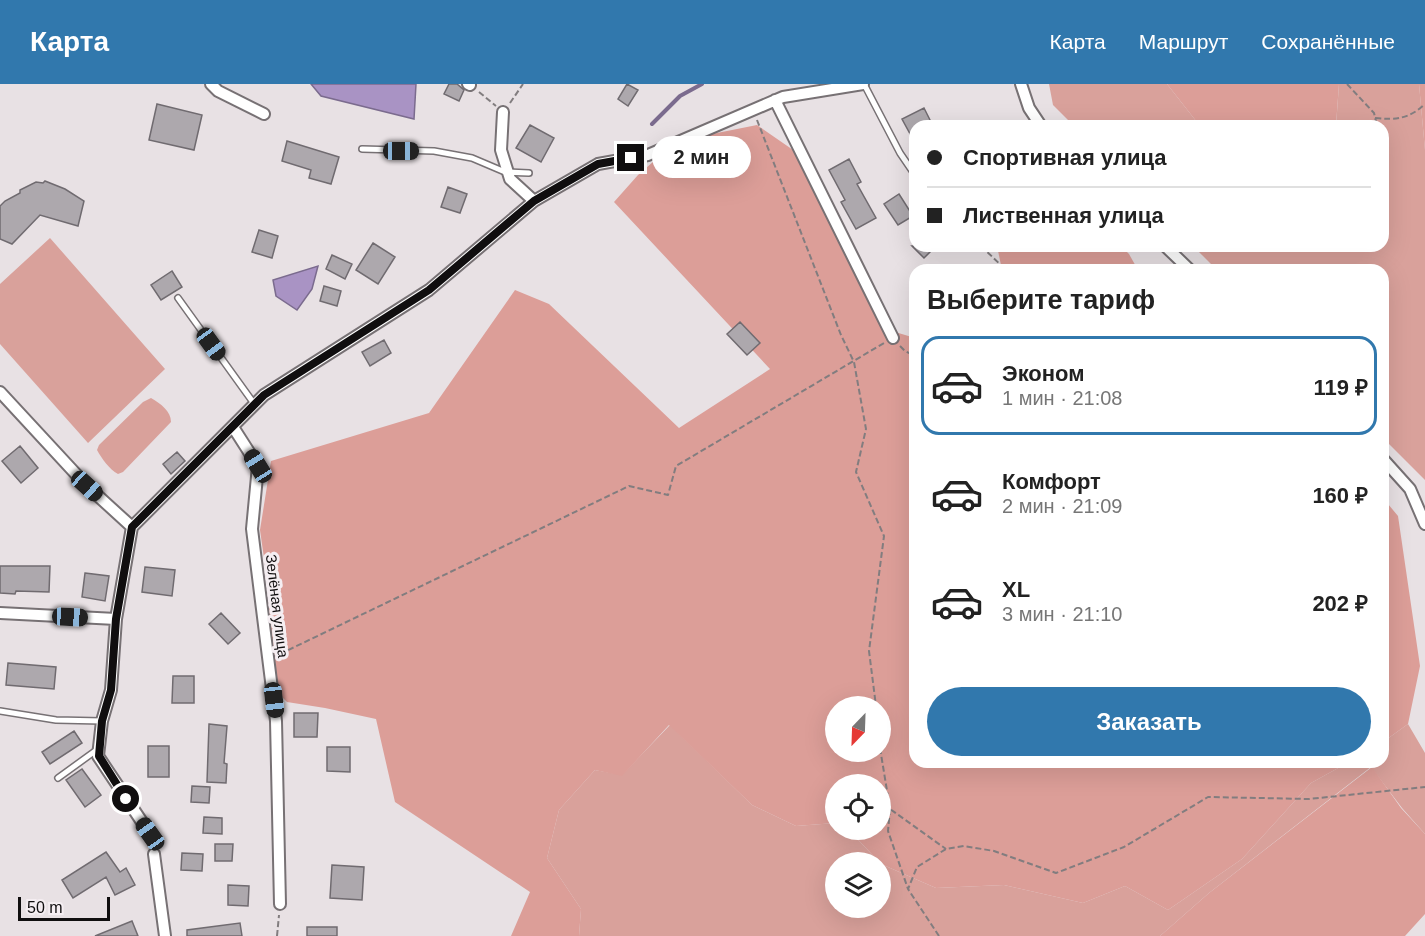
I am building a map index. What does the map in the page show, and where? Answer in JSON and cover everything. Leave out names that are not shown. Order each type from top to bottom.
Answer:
[{"type":"street","points":[[212,84],[218,91],[264,114]]},
{"type":"street","points":[[150,834],[99,756],[102,721],[111,690],[116,619],[132,527],[233,427],[247,416],[264,395],[429,290],[534,201],[598,164],[648,155],[783,97],[864,84]]},
{"type":"street","points":[[1022,84],[1029,108],[1037,120]]},
{"type":"street","points":[[775,100],[893,338]]},
{"type":"street","points":[[503,112],[501,150],[510,179],[534,201]]},
{"type":"street","points":[[1171,252],[1184,264]]},
{"type":"street","points":[[0,392],[87,486],[132,527]]},
{"type":"street","name":"Зелёная улица","points":[[233,427],[258,466],[252,529],[276,721],[280,904]]},
{"type":"street","points":[[1389,466],[1410,489],[1425,524]]},
{"type":"street","points":[[0,613],[116,619]]},
{"type":"street","points":[[154,854],[165,936]]},
{"type":"lane","points":[[864,84],[909,166]]},
{"type":"lane","points":[[362,149],[434,151],[472,158],[508,172],[529,173]]},
{"type":"lane","points":[[178,298],[255,405]]},
{"type":"lane","points":[[0,711],[56,720],[102,721]]},
{"type":"lane","points":[[58,778],[99,748]]},
{"type":"path","points":[[469,84],[503,112],[523,84]]},
{"type":"path","points":[[1347,84],[1374,113],[1375,118],[1398,120],[1419,110],[1425,104]]},
{"type":"path","points":[[753,110],[841,335],[854,362],[866,429],[856,472],[884,536],[869,651],[875,696]]},
{"type":"path","points":[[987,252],[1000,264]]},
{"type":"path","points":[[269,659],[629,486],[668,495],[676,466],[893,338],[909,353]]},
{"type":"path","points":[[908,889],[917,867],[946,849],[964,846],[994,851],[1056,873],[1124,847],[1208,797],[1309,799],[1425,787]]},
{"type":"path","points":[[891,810],[946,849]]},
{"type":"path","points":[[891,840],[908,889],[939,936]]},
{"type":"path","points":[[277,936],[280,904]]},
{"type":"shaded area","points":[[311,84],[416,84],[414,119],[321,96]]},
{"type":"shaded area","points":[[1049,84],[1167,84],[1195,120],[1068,120],[1053,105]]},
{"type":"shaded area","points":[[1167,84],[1339,84],[1336,120],[1195,120]]},
{"type":"shaded area","points":[[1339,84],[1419,84],[1425,150],[1425,480],[1389,444],[1389,264],[1211,264],[1199,252],[1389,252],[1389,120],[1336,120]]},
{"type":"shaded area","points":[[1419,84],[1425,84],[1425,150]]},
{"type":"shaded area","points":[[757,125],[796,152],[882,328],[909,336],[909,768],[1338,768],[1311,783],[1242,859],[1168,910],[1125,886],[1083,903],[1004,885],[936,888],[891,868],[891,852],[870,852],[858,840],[891,840],[891,774],[825,774],[825,824],[796,826],[752,805],[669,725],[622,776],[595,770],[559,810],[547,858],[581,909],[579,936],[511,936],[530,892],[395,802],[376,719],[287,702],[269,684],[271,642],[268,586],[260,530],[271,461],[429,413],[515,290],[549,304],[679,428],[770,369],[614,202],[638,175],[677,141]]},
{"type":"shaded area","points":[[50,238],[165,369],[88,443],[0,344],[0,284]]},
{"type":"shaded area","points":[[998,252],[1127,252],[1135,264],[1001,264]]},
{"type":"shaded area","points":[[318,266],[312,289],[297,310],[276,296],[273,280]]},
{"type":"shaded area","points":[[151,398],[167,411],[171,422],[123,472],[118,474],[101,457],[97,450],[99,445],[143,402]]},
{"type":"shaded area","points":[[1389,505],[1398,516],[1420,666],[1408,724],[1389,738]]},
{"type":"shaded area","points":[[1408,724],[1425,753],[1425,834],[1372,768],[1389,768],[1389,738]]},
{"type":"shaded area","points":[[670,725],[752,805],[796,826],[825,824],[825,840],[858,840],[870,852],[825,852],[825,918],[891,918],[891,868],[936,888],[1004,885],[1083,903],[1125,886],[1168,910],[1242,859],[1311,783],[1338,768],[1370,768],[1209,893],[1160,936],[579,936],[581,909],[547,858],[559,810],[595,770],[622,775]]},
{"type":"shaded area","points":[[1371,768],[1401,808],[1425,834],[1425,914],[1405,936],[1160,936],[1209,893]]},
{"type":"building","points":[[449,84],[457,84],[464,90],[459,101],[444,94]]},
{"type":"building","points":[[627,84],[638,90],[628,106],[618,99]]},
{"type":"building","points":[[157,104],[202,115],[194,150],[149,140]]},
{"type":"building","points":[[924,108],[930,120],[909,120],[909,132],[902,119]]},
{"type":"building","points":[[530,125],[554,138],[541,162],[516,148]]},
{"type":"building","points":[[287,141],[339,157],[331,184],[309,178],[311,170],[282,161]]},
{"type":"building","points":[[849,159],[861,182],[857,184],[876,218],[856,229],[841,202],[845,200],[829,170]]},
{"type":"building","points":[[45,181],[65,189],[84,201],[78,226],[40,215],[12,244],[0,239],[0,206],[20,193],[20,190],[36,182]]},
{"type":"building","points":[[448,187],[467,194],[460,213],[441,207]]},
{"type":"building","points":[[899,194],[909,210],[909,218],[898,225],[884,204]]},
{"type":"building","points":[[259,230],[278,236],[272,258],[252,252]]},
{"type":"building","points":[[373,243],[395,257],[378,284],[356,270]]},
{"type":"building","points":[[918,252],[930,252],[924,258]]},
{"type":"building","points":[[332,255],[352,264],[345,279],[326,269]]},
{"type":"building","points":[[172,271],[182,287],[161,300],[151,285]]},
{"type":"building","points":[[324,286],[341,291],[337,306],[320,301]]},
{"type":"building","points":[[740,322],[760,343],[747,355],[727,334]]},
{"type":"building","points":[[384,340],[391,353],[370,366],[362,352]]},
{"type":"building","points":[[20,446],[38,468],[21,483],[2,461]]},
{"type":"building","points":[[177,452],[185,461],[171,474],[163,464]]},
{"type":"building","points":[[0,566],[50,566],[49,592],[0,593]]},
{"type":"building","points":[[145,567],[175,570],[172,596],[142,592]]},
{"type":"building","points":[[85,573],[109,576],[105,601],[82,597]]},
{"type":"building","points":[[221,613],[240,633],[228,644],[209,624]]},
{"type":"building","points":[[8,663],[56,667],[54,689],[6,685]]},
{"type":"building","points":[[173,676],[194,676],[194,703],[172,703]]},
{"type":"building","points":[[294,713],[318,713],[317,737],[294,737]]},
{"type":"building","points":[[209,724],[227,726],[224,763],[227,764],[226,783],[207,782]]},
{"type":"building","points":[[74,731],[82,743],[50,764],[42,752]]},
{"type":"building","points":[[148,746],[169,746],[169,777],[148,777]]},
{"type":"building","points":[[327,747],[350,747],[350,772],[327,771]]},
{"type":"building","points":[[82,769],[101,795],[85,807],[66,780]]},
{"type":"building","points":[[192,786],[210,787],[209,803],[191,802]]},
{"type":"building","points":[[204,817],[222,818],[222,834],[203,833]]},
{"type":"building","points":[[215,844],[233,844],[232,861],[215,861]]},
{"type":"building","points":[[106,852],[120,872],[126,868],[135,885],[115,895],[106,877],[73,898],[62,880]]},
{"type":"building","points":[[182,853],[203,854],[202,871],[181,870]]},
{"type":"building","points":[[332,865],[364,867],[362,900],[330,898]]},
{"type":"building","points":[[228,885],[249,886],[248,906],[228,905]]},
{"type":"building","points":[[132,921],[138,936],[95,936]]},
{"type":"building","points":[[240,923],[242,936],[187,936],[187,930]]},
{"type":"building","points":[[307,927],[337,927],[337,936],[307,936]]},
{"type":"waterway","points":[[652,124],[680,96],[702,84]]},
{"type":"route","points":[[126,799],[99,756],[102,721],[111,690],[116,619],[132,527],[264,395],[429,290],[534,201],[598,164],[631,158]]}]
